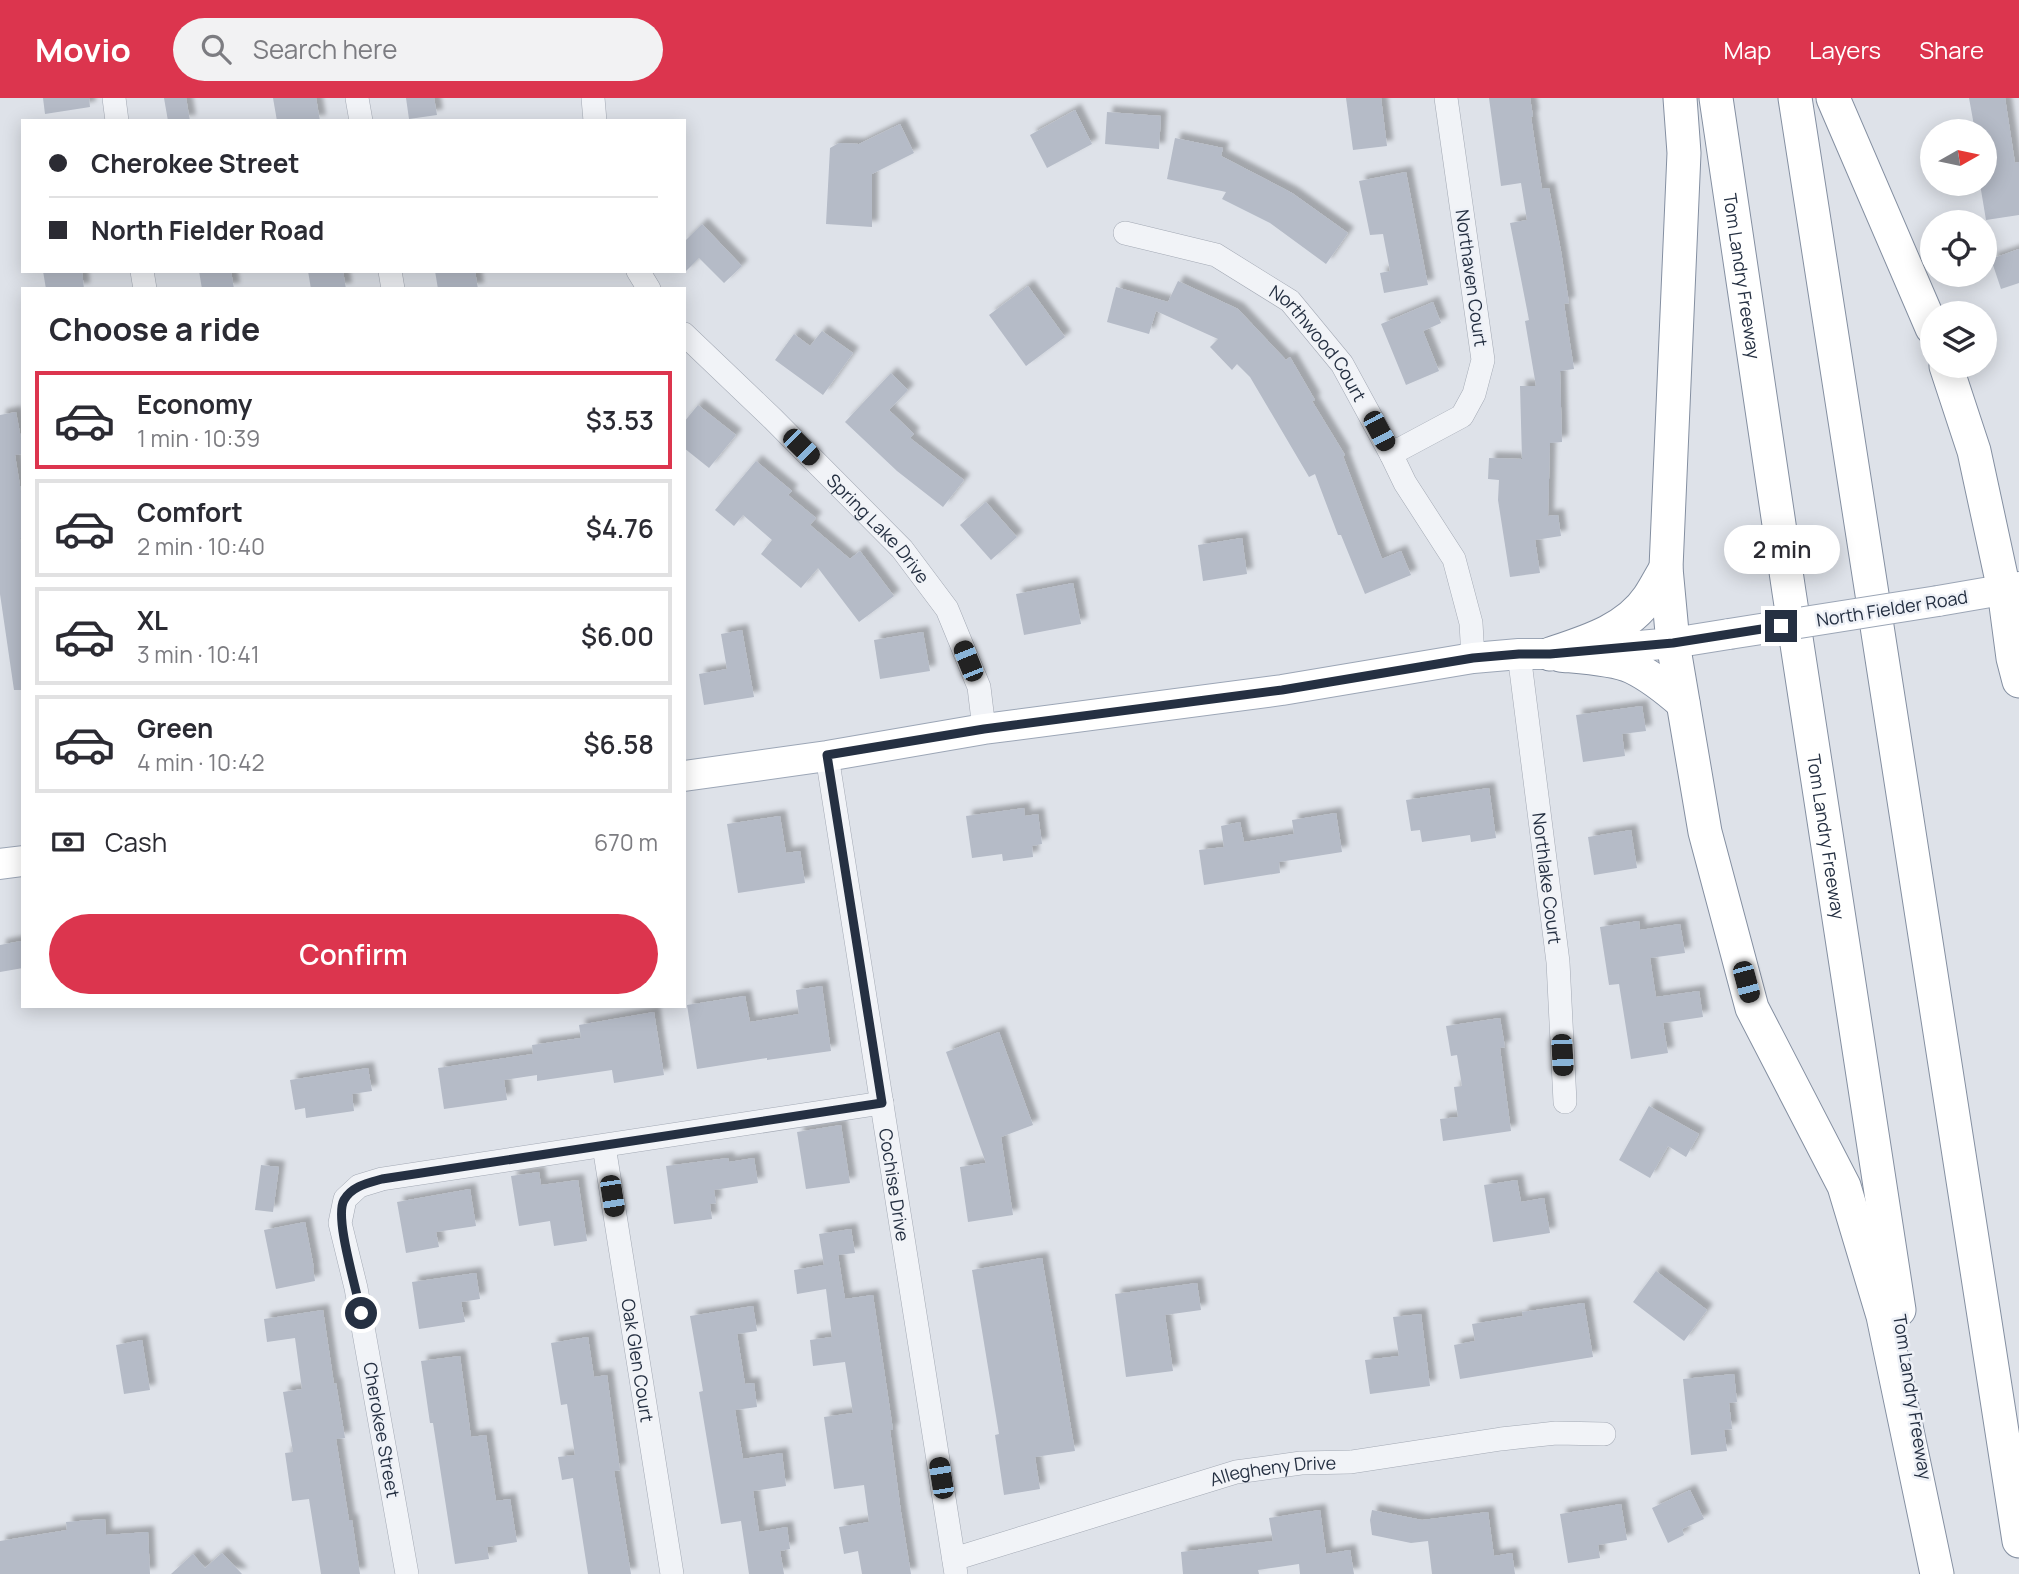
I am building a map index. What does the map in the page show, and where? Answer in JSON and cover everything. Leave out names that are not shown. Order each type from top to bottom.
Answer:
[{"type":"highway","points":[[1680,98],[1684,153],[1666,568],[1673,643],[1705,832],[1752,1007],[1844,1186],[1883,1316],[1939,1574]]},
{"type":"highway","name":"Tom Landry Freeway","points":[[1716,98],[1939,1574]]},
{"type":"highway","points":[[1795,98],[2019,1541]]},
{"type":"highway","points":[[1833,98],[1920,301]]},
{"type":"highway","points":[[1950,378],[2005,534],[2012,589],[2013,657],[2019,681]]},
{"type":"highway","points":[[1534,654],[1596,639],[1628,620],[1648,599],[1666,568]]},
{"type":"highway","points":[[1534,654],[1630,665],[1656,680],[1683,703]]},
{"type":"main road","name":"North Fielder Road","points":[[686,776],[984,729],[1282,690],[1473,658],[1673,643],[2012,589]]},
{"type":"main road","points":[[0,864],[21,861]]},
{"type":"street","points":[[114,98],[117,119]]},
{"type":"street","points":[[357,98],[361,119]]},
{"type":"street","points":[[593,98],[595,119]]},
{"type":"street","name":"Northaven Court","points":[[1391,454],[1462,416],[1474,394],[1483,360],[1446,98]]},
{"type":"street","name":"Northwood Court","points":[[1125,233],[1216,255],[1290,301],[1342,363],[1405,484],[1454,559],[1471,623],[1473,658]]},
{"type":"street","name":"Spring Lake Drive","points":[[686,336],[902,549],[947,609],[979,687],[984,729]]},
{"type":"street","name":"Northlake Court","points":[[1534,654],[1558,962],[1565,1102]]},
{"type":"street","name":"Cochise Drive","points":[[827,755],[955,1566]]},
{"type":"street","points":[[604,1146],[882,1103]]},
{"type":"street","name":"Cherokee Street","points":[[407,1574],[356,1288],[340,1223],[342,1204],[359,1186],[382,1179],[604,1146]]},
{"type":"street","name":"Oak Glen Court","points":[[604,1146],[672,1574]]},
{"type":"street","name":"Allegheny Drive","points":[[955,1566],[1236,1472],[1301,1463],[1351,1462],[1556,1433],[1604,1434]]},
{"type":"building","points":[[43,98],[89,98],[90,107],[45,114]]},
{"type":"building","points":[[164,98],[186,98],[190,119],[168,119]]},
{"type":"building","points":[[273,98],[316,98],[320,119],[277,119]]},
{"type":"building","points":[[406,98],[434,98],[437,115],[409,119]]},
{"type":"building","points":[[1346,98],[1381,98],[1387,146],[1353,150]]},
{"type":"building","points":[[1489,98],[1530,98],[1542,189],[1549,188],[1561,251],[1569,303],[1564,304],[1574,369],[1560,371],[1562,442],[1550,443],[1548,516],[1558,515],[1561,536],[1535,540],[1540,573],[1510,577],[1498,500],[1499,480],[1488,479],[1489,458],[1522,459],[1520,386],[1536,386],[1525,321],[1529,320],[1510,223],[1527,220],[1521,183],[1501,186]]},
{"type":"building","points":[[1969,98],[2005,98],[2015,163],[2019,162],[2019,215],[1997,218],[1997,210],[1984,210],[1982,196],[1997,196],[1997,119],[1973,119]]},
{"type":"building","points":[[1075,110],[1092,144],[1047,168],[1030,135]]},
{"type":"building","points":[[1107,112],[1161,116],[1159,149],[1105,144]]},
{"type":"building","points":[[900,124],[914,153],[872,174],[872,227],[826,224],[830,148],[839,143],[859,144]]},
{"type":"building","points":[[1175,138],[1223,148],[1221,156],[1292,193],[1348,233],[1326,264],[1270,223],[1222,199],[1226,192],[1167,179]]},
{"type":"building","points":[[1406,172],[1428,285],[1384,293],[1380,273],[1390,271],[1383,234],[1370,235],[1359,181]]},
{"type":"building","points":[[702,224],[742,266],[724,283],[699,258],[686,271],[686,240]]},
{"type":"building","points":[[2019,249],[2019,283],[2001,289],[1997,277],[1997,257]]},
{"type":"building","points":[[43,273],[82,273],[84,287],[46,287]]},
{"type":"building","points":[[199,273],[231,273],[234,287],[202,287]]},
{"type":"building","points":[[308,273],[343,273],[346,287],[311,287]]},
{"type":"building","points":[[435,273],[475,273],[478,287],[438,287]]},
{"type":"building","points":[[1178,281],[1238,309],[1286,360],[1290,357],[1315,400],[1312,401],[1345,455],[1343,456],[1382,559],[1401,551],[1411,575],[1365,594],[1341,535],[1338,535],[1315,474],[1309,477],[1250,377],[1237,364],[1232,370],[1210,347],[1218,339],[1156,311],[1149,334],[1107,322],[1116,287],[1168,302]]},
{"type":"building","points":[[1028,286],[1065,337],[1026,366],[989,315]]},
{"type":"building","points":[[1433,302],[1441,323],[1423,331],[1439,371],[1406,385],[1381,324]]},
{"type":"building","points":[[822,331],[853,353],[823,395],[775,360],[794,334],[810,346]]},
{"type":"building","points":[[891,373],[908,390],[889,410],[914,434],[910,438],[964,480],[943,507],[897,471],[845,422]]},
{"type":"building","points":[[698,405],[736,435],[709,468],[686,450],[686,420]]},
{"type":"building","points":[[16,412],[21,438],[21,454],[15,455],[21,492],[21,690],[14,690],[0,594],[0,415]]},
{"type":"building","points":[[756,461],[792,491],[788,495],[816,518],[810,525],[850,559],[860,551],[894,596],[859,622],[818,568],[801,588],[761,554],[772,540],[743,515],[734,526],[715,510]]},
{"type":"building","points":[[986,502],[1017,537],[991,560],[960,525]]},
{"type":"building","points":[[1242,538],[1247,574],[1203,581],[1198,545]]},
{"type":"building","points":[[1073,583],[1081,624],[1024,635],[1016,594]]},
{"type":"building","points":[[742,630],[754,697],[704,705],[699,674],[727,669],[721,634]]},
{"type":"building","points":[[923,632],[930,671],[880,679],[874,640]]},
{"type":"building","points":[[1642,706],[1646,731],[1622,734],[1625,756],[1583,762],[1576,715]]},
{"type":"building","points":[[1489,788],[1496,838],[1471,842],[1470,835],[1422,842],[1420,830],[1411,831],[1406,800]]},
{"type":"building","points":[[1024,808],[1025,816],[1038,814],[1042,844],[1032,846],[1033,857],[1003,861],[1002,854],[972,858],[966,816]]},
{"type":"building","points":[[1336,813],[1342,852],[1279,862],[1280,873],[1204,885],[1199,850],[1224,847],[1221,826],[1240,822],[1244,842],[1294,834],[1292,820]]},
{"type":"building","points":[[780,816],[786,853],[800,851],[805,883],[738,893],[727,824]]},
{"type":"building","points":[[1631,830],[1637,868],[1594,875],[1588,837]]},
{"type":"building","points":[[1639,921],[1640,930],[1680,924],[1685,953],[1650,958],[1656,997],[1699,991],[1703,1017],[1663,1023],[1668,1053],[1631,1059],[1619,984],[1609,985],[1600,927]]},
{"type":"building","points":[[21,941],[21,968],[0,972],[0,945]]},
{"type":"building","points":[[822,986],[831,1051],[697,1069],[687,1005],[745,996],[750,1022],[799,1014],[796,990]]},
{"type":"building","points":[[654,1012],[664,1075],[614,1083],[612,1070],[537,1081],[537,1075],[504,1080],[507,1100],[444,1109],[438,1068],[533,1054],[532,1045],[581,1038],[579,1025]]},
{"type":"building","points":[[1500,1018],[1505,1047],[1500,1048],[1511,1131],[1443,1141],[1440,1119],[1458,1117],[1454,1087],[1462,1086],[1457,1055],[1451,1056],[1446,1026]]},
{"type":"building","points":[[999,1032],[1033,1125],[1001,1137],[1013,1215],[968,1222],[960,1167],[986,1163],[946,1052]]},
{"type":"building","points":[[368,1068],[372,1091],[352,1094],[354,1111],[306,1118],[305,1108],[295,1110],[290,1080]]},
{"type":"building","points":[[1649,1106],[1699,1134],[1686,1157],[1668,1146],[1650,1178],[1619,1160]]},
{"type":"building","points":[[841,1125],[850,1183],[806,1189],[797,1132]]},
{"type":"building","points":[[728,1158],[729,1162],[754,1158],[758,1183],[714,1190],[716,1203],[710,1204],[712,1219],[674,1224],[666,1166]]},
{"type":"building","points":[[261,1165],[279,1167],[273,1212],[255,1210]]},
{"type":"building","points":[[539,1172],[541,1185],[578,1180],[587,1241],[554,1246],[550,1221],[519,1226],[511,1176]]},
{"type":"building","points":[[1517,1180],[1521,1202],[1544,1198],[1550,1233],[1493,1242],[1484,1185]]},
{"type":"building","points":[[470,1189],[476,1226],[436,1232],[439,1247],[406,1253],[397,1202]]},
{"type":"building","points":[[305,1222],[315,1281],[276,1289],[264,1230]]},
{"type":"building","points":[[851,1229],[855,1253],[838,1255],[845,1299],[873,1295],[911,1574],[862,1574],[858,1551],[844,1554],[839,1527],[869,1522],[864,1485],[834,1489],[824,1417],[853,1413],[845,1362],[813,1366],[810,1340],[832,1337],[826,1289],[797,1294],[794,1270],[824,1265],[819,1234]]},
{"type":"building","points":[[1042,1258],[1075,1451],[1035,1457],[1040,1489],[1004,1495],[995,1435],[999,1434],[972,1270]]},
{"type":"building","points":[[1656,1271],[1707,1310],[1684,1341],[1633,1302]]},
{"type":"building","points":[[476,1273],[480,1299],[461,1302],[465,1322],[419,1329],[412,1282]]},
{"type":"building","points":[[1197,1283],[1201,1310],[1165,1315],[1173,1371],[1126,1377],[1115,1294]]},
{"type":"building","points":[[1584,1303],[1593,1357],[1460,1379],[1454,1345],[1475,1341],[1472,1324],[1523,1316],[1522,1312]]},
{"type":"building","points":[[753,1306],[757,1331],[737,1334],[745,1384],[754,1383],[757,1407],[735,1410],[743,1459],[782,1453],[786,1486],[753,1491],[759,1532],[787,1527],[790,1549],[780,1551],[784,1574],[749,1574],[741,1521],[721,1524],[699,1392],[703,1391],[690,1316]]},
{"type":"building","points":[[323,1310],[345,1438],[336,1439],[360,1574],[321,1574],[309,1499],[292,1501],[285,1453],[293,1452],[283,1392],[302,1389],[295,1338],[267,1342],[264,1319]]},
{"type":"building","points":[[1421,1314],[1430,1386],[1370,1394],[1365,1360],[1399,1356],[1393,1317]]},
{"type":"building","points":[[588,1337],[594,1377],[607,1375],[620,1470],[614,1471],[631,1574],[588,1574],[573,1478],[562,1480],[558,1457],[575,1455],[567,1404],[561,1405],[551,1343]]},
{"type":"building","points":[[142,1340],[150,1390],[124,1394],[116,1345]]},
{"type":"building","points":[[460,1356],[471,1437],[486,1435],[496,1501],[510,1499],[517,1542],[487,1547],[489,1559],[455,1564],[421,1361]]},
{"type":"building","points":[[1734,1374],[1737,1402],[1729,1403],[1732,1429],[1724,1430],[1727,1451],[1691,1455],[1683,1379]]},
{"type":"building","points":[[1690,1490],[1704,1519],[1682,1529],[1684,1535],[1668,1543],[1652,1508]]},
{"type":"building","points":[[1621,1504],[1627,1540],[1598,1545],[1600,1558],[1568,1563],[1560,1514]]},
{"type":"building","points":[[1320,1510],[1326,1554],[1350,1550],[1354,1574],[1300,1574],[1299,1564],[1258,1570],[1259,1574],[1183,1574],[1181,1552],[1273,1541],[1269,1518]]},
{"type":"building","points":[[1372,1510],[1422,1520],[1488,1512],[1494,1556],[1512,1553],[1515,1574],[1432,1574],[1428,1541],[1411,1543],[1372,1535]]},
{"type":"building","points":[[105,1519],[106,1535],[148,1532],[150,1574],[0,1574],[0,1541],[67,1530],[66,1522]]},
{"type":"building","points":[[222,1553],[242,1574],[171,1574],[193,1554],[205,1568]]},
{"type":"route","points":[[361,1313],[340,1223],[342,1204],[359,1186],[382,1179],[882,1103],[827,755],[984,729],[1282,690],[1473,658],[1673,643],[1781,626]]}]
